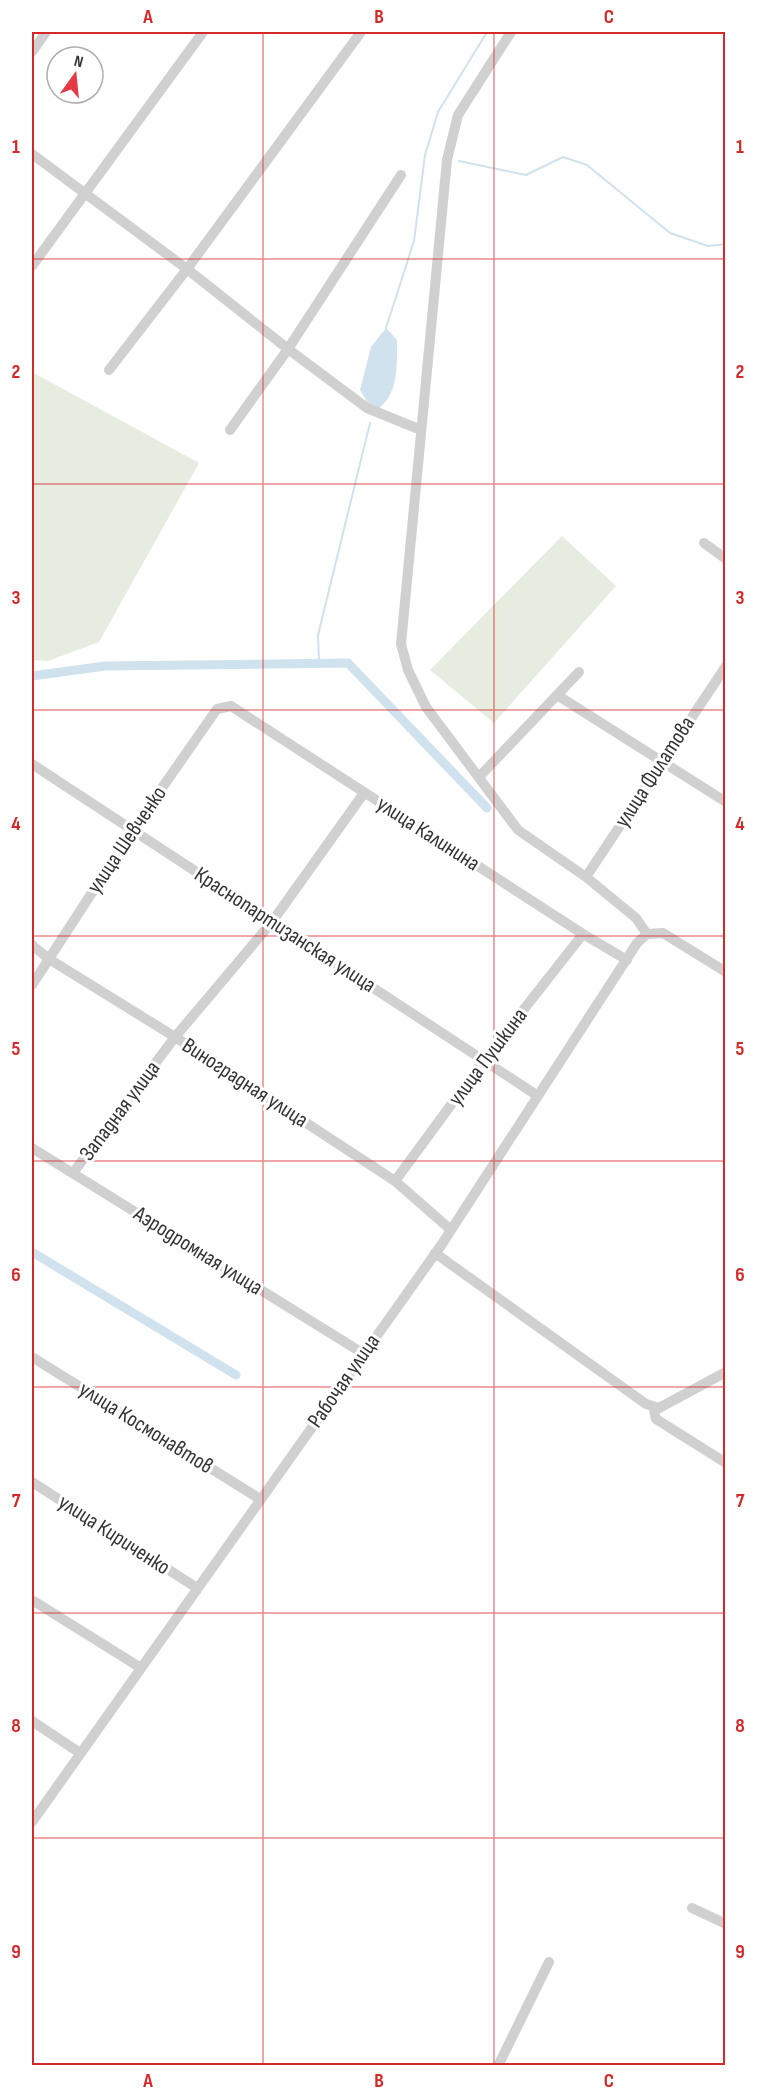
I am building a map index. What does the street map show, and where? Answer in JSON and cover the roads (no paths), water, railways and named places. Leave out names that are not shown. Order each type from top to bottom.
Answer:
[{"type":"street","points":[[32,52],[46,32]]},
{"type":"street","points":[[32,266],[203,32]]},
{"type":"street","points":[[109,370],[187,269],[361,32]]},
{"type":"street","points":[[511,32],[458,115],[447,160],[400,644],[408,670],[426,707],[518,830],[586,878],[636,918],[647,934],[663,933],[725,969]]},
{"type":"street","points":[[32,154],[187,269],[288,350],[367,408],[421,430]]},
{"type":"street","points":[[230,430],[288,350],[401,175]]},
{"type":"street","points":[[704,543],[726,559]]},
{"type":"street","name":"улица Филатова","points":[[586,878],[726,666]]},
{"type":"street","points":[[479,777],[579,672]]},
{"type":"street","points":[[557,695],[726,802]]},
{"type":"street","name":"улица Калинина","points":[[231,706],[583,934],[627,960]]},
{"type":"street","name":"улица Шевченко","points":[[32,985],[132,831],[217,709],[231,706]]},
{"type":"street","name":"Краснопартизанская улица","points":[[32,764],[538,1096]]},
{"type":"street","name":"Западная улица","points":[[73,1173],[176,1037],[272,922],[364,793]]},
{"type":"street","name":"улица Пушкина","points":[[395,1181],[484,1060],[583,934]]},
{"type":"street","name":"Рабочая улица","points":[[32,1822],[451,1230],[637,943],[647,934]]},
{"type":"street","name":"Виноградная улица","points":[[32,945],[49,959],[176,1037],[395,1181],[451,1230]]},
{"type":"street","name":"Аэродромная улица","points":[[32,1148],[364,1354]]},
{"type":"street","points":[[435,1253],[650,1405],[659,1407],[726,1372]]},
{"type":"street","name":"улица Космонавтов","points":[[32,1357],[260,1499]]},
{"type":"street","points":[[650,1405],[656,1419],[726,1462]]},
{"type":"street","name":"улица Кириченко","points":[[32,1482],[197,1588]]},
{"type":"street","points":[[32,1600],[141,1668]]},
{"type":"street","points":[[32,1721],[80,1753]]},
{"type":"street","points":[[692,1908],[726,1924]]},
{"type":"street","points":[[498,2066],[549,1962]]},
{"type":"water","points":[[386,328],[397,340],[397,368],[390,394],[379,408],[368,403],[360,390],[371,347]]},
{"type":"waterway","points":[[386,328],[414,241],[425,155],[438,112],[487,32]]},
{"type":"waterway","points":[[459,161],[526,175],[563,157],[587,165],[670,233],[708,246],[726,244]]},
{"type":"waterway","points":[[319,663],[318,635],[370,423]]},
{"type":"waterway","points":[[32,676],[105,666],[348,663],[487,808]]},
{"type":"waterway","points":[[32,1252],[236,1375]]}]
